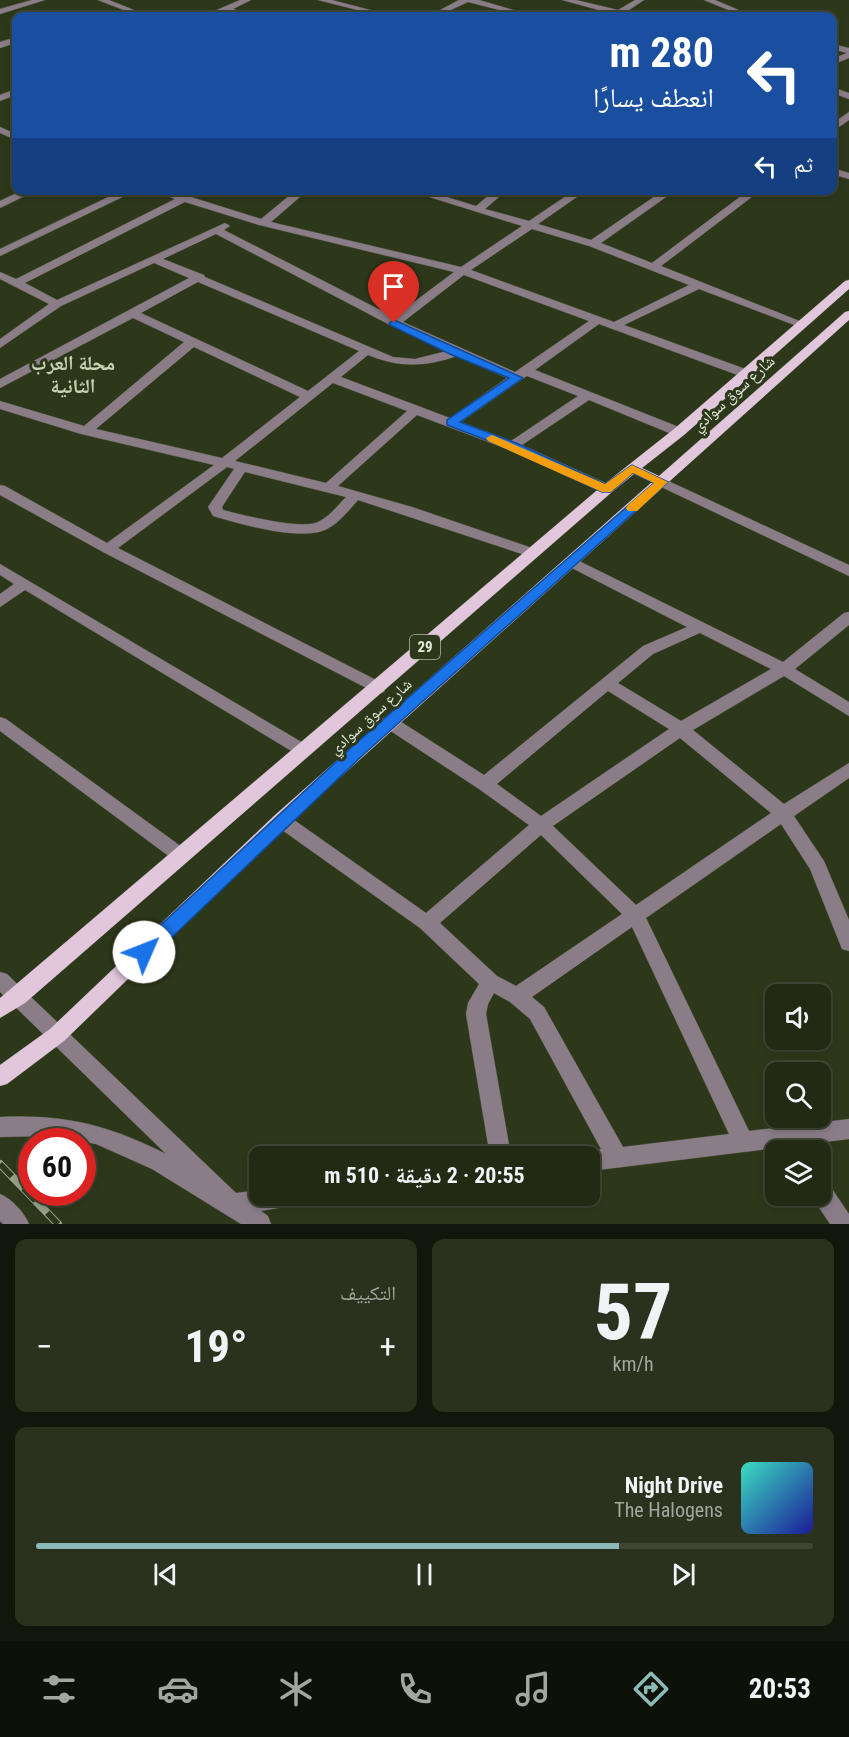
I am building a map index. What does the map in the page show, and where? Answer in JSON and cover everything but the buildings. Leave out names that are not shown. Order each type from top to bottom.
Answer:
[{"type":"main road","name":"شارع سوق سوادي","points":[[0,1009],[18,997],[607,489],[747,374],[849,283]]},
{"type":"main road","name":"شارع سوق سوادي","points":[[0,1077],[57,1035],[281,820],[849,314]]},
{"type":"main road","points":[[632,468],[662,482]]},
{"type":"street","points":[[0,12],[40,0]]},
{"type":"street","points":[[102,0],[134,12]]},
{"type":"street","points":[[216,0],[240,12]]},
{"type":"street","points":[[218,12],[247,0]]},
{"type":"street","points":[[322,0],[373,12]]},
{"type":"street","points":[[441,12],[465,0]]},
{"type":"street","points":[[470,0],[515,12]]},
{"type":"street","points":[[566,0],[608,12]]},
{"type":"street","points":[[622,12],[640,0]]},
{"type":"street","points":[[708,0],[737,12]]},
{"type":"street","points":[[13,8],[22,12]]},
{"type":"street","points":[[716,12],[725,8]]},
{"type":"street","points":[[0,205],[23,195]]},
{"type":"street","points":[[0,253],[122,195]]},
{"type":"street","points":[[171,195],[263,223],[463,272],[747,374]]},
{"type":"street","points":[[263,223],[297,195]]},
{"type":"street","points":[[428,195],[594,244],[801,324]]},
{"type":"street","points":[[477,210],[496,195]]},
{"type":"street","points":[[394,323],[575,195]]},
{"type":"street","points":[[594,244],[664,195]]},
{"type":"street","points":[[655,266],[749,195]]},
{"type":"street","points":[[0,196],[11,201]]},
{"type":"street","points":[[16,283],[183,199]]},
{"type":"street","points":[[2,339],[57,304],[245,218]]},
{"type":"street","points":[[216,230],[340,297],[456,352],[587,396],[679,432]]},
{"type":"street","points":[[153,259],[201,277],[390,360],[412,363],[456,352]]},
{"type":"street","points":[[0,275],[57,304]]},
{"type":"street","points":[[0,384],[201,277]]},
{"type":"street","points":[[614,326],[700,284]]},
{"type":"street","points":[[132,313],[308,396]]},
{"type":"street","points":[[451,423],[598,320]]},
{"type":"street","points":[[86,431],[192,342]]},
{"type":"street","points":[[108,549],[223,464],[366,351]]},
{"type":"street","points":[[332,378],[512,446],[607,489]]},
{"type":"street","points":[[512,446],[587,396]]},
{"type":"street","points":[[0,405],[86,431],[355,495],[533,553]]},
{"type":"street","points":[[329,488],[416,409]]},
{"type":"street","points":[[242,468],[215,507],[218,513],[297,529],[314,529],[328,522],[355,495]]},
{"type":"street","points":[[662,482],[849,571]]},
{"type":"street","points":[[0,489],[108,549],[378,687]]},
{"type":"street","points":[[571,562],[784,669],[849,710]]},
{"type":"street","points":[[0,569],[304,751]]},
{"type":"street","points":[[0,602],[24,584]]},
{"type":"street","points":[[428,923],[541,825],[681,729],[784,669],[849,617]]},
{"type":"street","points":[[485,784],[648,650],[687,634],[699,626]]},
{"type":"street","points":[[608,684],[681,729],[783,813],[818,866],[849,944]]},
{"type":"street","points":[[389,722],[485,784],[541,825],[636,916],[743,1141]]},
{"type":"street","points":[[0,723],[180,855]]},
{"type":"street","points":[[517,996],[849,769]]},
{"type":"street","points":[[281,820],[428,923],[490,982],[517,996],[537,1013],[617,1157]]},
{"type":"street","points":[[0,980],[232,1204]]},
{"type":"street","points":[[490,982],[483,992],[476,1014],[498,1146]]},
{"type":"street","points":[[0,1127],[53,1125],[112,1138],[138,1149],[232,1204],[260,1224]]},
{"type":"street","points":[[803,1140],[849,1129]]},
{"type":"street","points":[[600,1160],[743,1141],[765,1142]]},
{"type":"street","points":[[232,1204],[249,1202]]},
{"type":"street","points":[[0,1205],[18,1224]]},
{"type":"street","points":[[831,1206],[843,1224]]},
{"type":"railway","points":[[0,1164],[58,1224]]},
{"type":"slow traffic","points":[[492,438],[607,489],[632,468],[662,482],[632,508]]},
{"type":"district","name":"محلة العرب الثانية","points":[[73,374]]},
{"type":"route","points":[[144,952],[281,820],[358,750],[662,482],[632,468],[607,489],[512,446],[451,423],[518,378],[394,323]]}]
